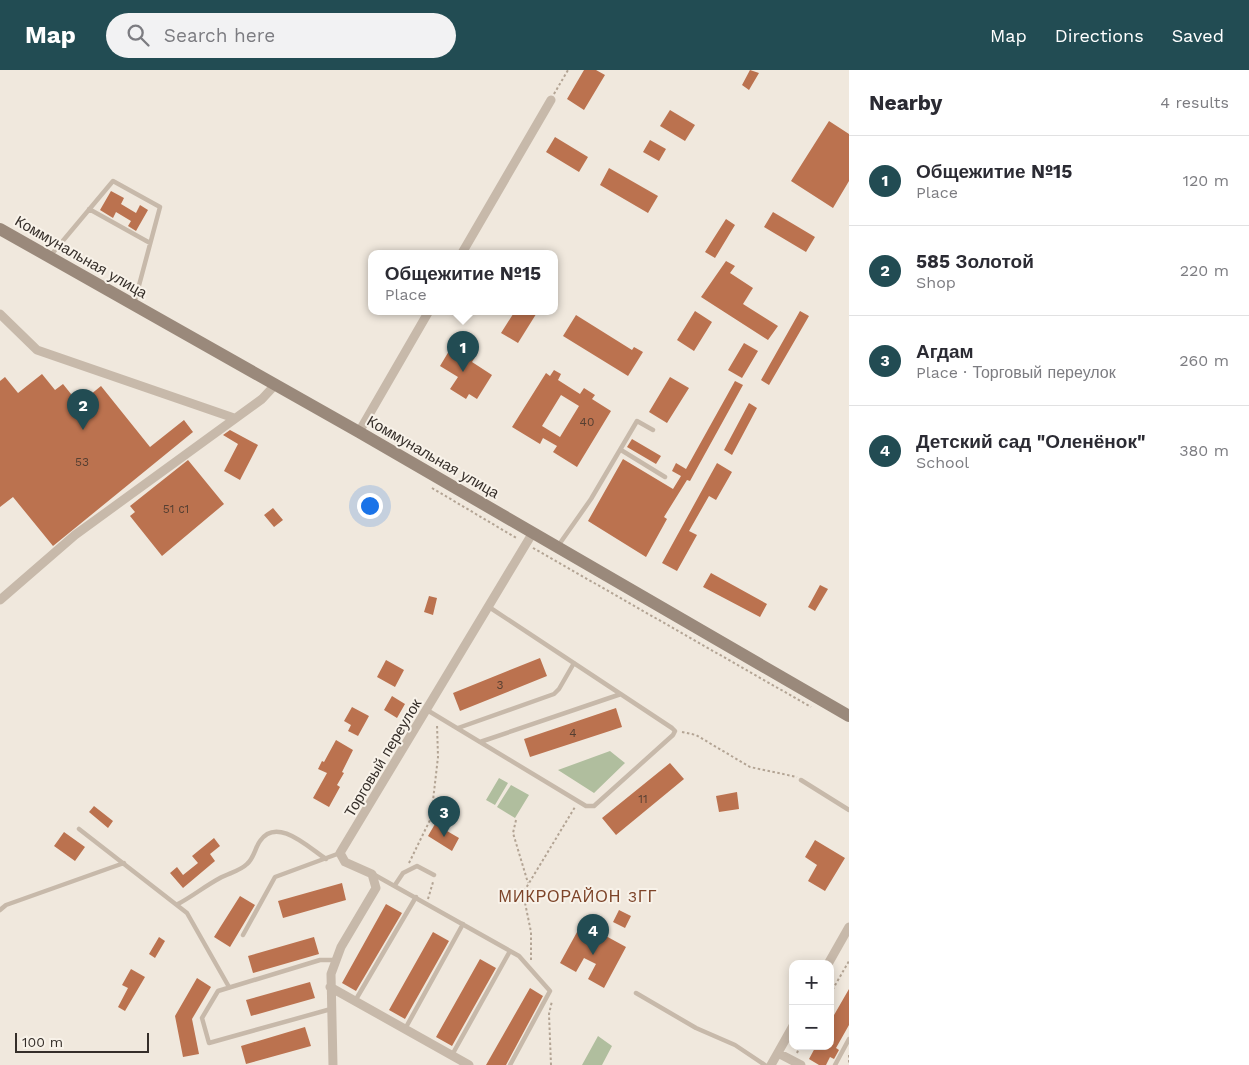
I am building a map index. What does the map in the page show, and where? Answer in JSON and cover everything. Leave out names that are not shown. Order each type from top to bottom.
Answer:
[{"type":"main road","name":"Коммунальная улица","points":[[0,229],[359,432],[529,539],[557,548],[849,716]]},
{"type":"street","points":[[464,250],[551,100]]},
{"type":"street","points":[[0,314],[37,350],[234,418]]},
{"type":"street","points":[[359,432],[427,315]]},
{"type":"street","points":[[0,600],[75,535],[262,399],[275,385]]},
{"type":"street","name":"Торговый переулок","points":[[340,853],[529,539]]},
{"type":"street","points":[[333,1065],[330,988],[335,960],[376,888],[372,874],[345,862],[340,853]]},
{"type":"street","points":[[830,960],[849,926]]},
{"type":"street","points":[[330,988],[469,1065]]},
{"type":"street","points":[[771,1065],[789,1033]]},
{"type":"street","points":[[778,1053],[801,1065]]},
{"type":"lane","points":[[49,257],[113,181],[160,207],[134,305]]},
{"type":"lane","points":[[89,209],[150,243]]},
{"type":"lane","points":[[557,548],[621,450],[637,421],[653,430]]},
{"type":"lane","points":[[621,450],[665,477]]},
{"type":"lane","points":[[427,710],[586,806],[594,806],[675,731],[489,607]]},
{"type":"lane","points":[[458,728],[554,694],[574,663]]},
{"type":"lane","points":[[480,742],[621,694]]},
{"type":"lane","points":[[802,780],[849,810]]},
{"type":"lane","points":[[79,829],[178,904],[187,913],[229,987]]},
{"type":"lane","points":[[178,904],[220,877],[249,863],[260,840],[276,830],[286,833],[326,858]]},
{"type":"lane","points":[[243,935],[275,877],[340,853]]},
{"type":"lane","points":[[0,910],[6,905],[124,863]]},
{"type":"lane","points":[[395,885],[403,873],[417,866],[434,875]]},
{"type":"lane","points":[[372,874],[510,950],[518,956],[550,991],[510,1065]]},
{"type":"lane","points":[[355,1001],[416,898]]},
{"type":"lane","points":[[405,1029],[464,924]]},
{"type":"lane","points":[[452,1055],[510,950]]},
{"type":"lane","points":[[331,1009],[209,1043],[202,1018],[218,990],[320,960],[335,960]]},
{"type":"lane","points":[[636,993],[696,1028],[735,1045],[765,1065]]},
{"type":"lane","points":[[835,1065],[849,1039]]},
{"type":"path","points":[[551,100],[568,70]]},
{"type":"path","points":[[432,488],[529,539],[816,710]]},
{"type":"path","points":[[403,873],[431,818],[438,757],[437,716]]},
{"type":"path","points":[[675,731],[696,735],[750,767],[792,775],[802,780]]},
{"type":"path","points":[[528,969],[531,964],[532,946],[523,893],[578,801]]},
{"type":"path","points":[[516,820],[513,832],[528,884]]},
{"type":"path","points":[[427,904],[434,875]]},
{"type":"path","points":[[834,987],[849,961]]},
{"type":"path","points":[[845,967],[849,970]]},
{"type":"path","points":[[550,991],[553,1004],[548,1014],[551,1065]]},
{"type":"path","points":[[849,1056],[849,1065]]},
{"type":"green space","points":[[610,751],[625,763],[594,793],[558,770]]},
{"type":"green space","points":[[499,778],[508,783],[495,805],[486,800]]},
{"type":"green space","points":[[511,785],[529,795],[515,818],[497,807]]},
{"type":"green space","points":[[598,1036],[612,1046],[602,1065],[582,1065]]},
{"type":"building","points":[[584,70],[596,70],[605,75],[584,110],[567,99]]},
{"type":"building","points":[[750,70],[759,73],[749,90],[742,85]]},
{"type":"building","points":[[670,110],[695,125],[685,141],[660,126]]},
{"type":"building","points":[[829,121],[849,134],[849,181],[833,208],[791,181]]},
{"type":"building","points":[[555,137],[588,157],[579,172],[546,152]]},
{"type":"building","points":[[650,140],[666,149],[659,161],[643,152]]},
{"type":"building","points":[[609,168],[658,196],[648,213],[600,185]]},
{"type":"building","points":[[111,191],[124,198],[121,204],[136,213],[140,205],[148,210],[136,231],[128,226],[131,221],[116,212],[113,218],[100,210]]},
{"type":"building","points":[[773,212],[815,237],[806,252],[764,227]]},
{"type":"building","points":[[726,219],[735,225],[715,258],[705,252]]},
{"type":"building","points":[[726,261],[735,266],[730,273],[753,288],[743,304],[778,326],[768,340],[701,297]]},
{"type":"building","points":[[695,311],[712,322],[694,351],[677,340]]},
{"type":"building","points":[[800,311],[809,316],[769,385],[761,380]]},
{"type":"building","points":[[512,315],[536,315],[518,343],[501,333]]},
{"type":"building","points":[[576,315],[632,350],[634,347],[643,352],[628,376],[563,336]]},
{"type":"building","points":[[744,343],[758,351],[742,378],[728,370]]},
{"type":"building","points":[[461,344],[477,354],[472,362],[492,375],[477,399],[469,394],[466,399],[450,389],[458,377],[440,366],[449,351],[455,355]]},
{"type":"building","points":[[554,370],[561,374],[558,380],[580,394],[584,388],[595,395],[592,399],[611,411],[577,467],[553,452],[557,446],[543,438],[540,444],[512,427],[546,373],[550,376]],"holes":[[[561,395],[579,406],[560,437],[542,426]]]},
{"type":"building","points":[[42,374],[55,390],[63,384],[79,404],[101,386],[150,447],[184,420],[193,432],[53,546],[13,497],[0,507],[0,381],[5,377],[18,393]]},
{"type":"building","points":[[670,377],[689,388],[667,423],[649,412]]},
{"type":"building","points":[[735,381],[743,385],[690,481],[687,480],[664,517],[667,519],[646,557],[588,521],[623,459],[673,489],[681,476],[672,471],[676,463],[686,469]]},
{"type":"building","points":[[749,403],[757,408],[732,455],[724,450]]},
{"type":"building","points":[[230,430],[258,445],[240,480],[224,471],[238,444],[223,435]]},
{"type":"building","points":[[632,439],[661,456],[656,464],[627,447]]},
{"type":"building","points":[[188,460],[224,504],[162,556],[130,516],[135,512],[130,506]]},
{"type":"building","points":[[717,463],[732,472],[716,500],[709,496],[689,531],[697,535],[677,571],[662,563]]},
{"type":"building","points":[[273,508],[283,520],[274,527],[264,515]]},
{"type":"building","points":[[711,573],[767,604],[760,617],[703,587]]},
{"type":"building","points":[[820,585],[828,589],[815,611],[808,607]]},
{"type":"building","points":[[429,596],[437,598],[433,615],[424,612]]},
{"type":"building","points":[[540,658],[547,676],[460,711],[453,693]]},
{"type":"building","points":[[386,660],[404,670],[395,687],[377,677]]},
{"type":"building","points":[[392,696],[405,704],[397,718],[384,710]]},
{"type":"building","points":[[352,707],[369,716],[358,736],[348,731],[351,725],[344,721]]},
{"type":"building","points":[[616,708],[622,727],[530,757],[524,739]]},
{"type":"building","points":[[336,740],[353,750],[337,785],[340,787],[329,807],[313,798],[327,773],[318,769]]},
{"type":"building","points":[[670,763],[684,779],[616,835],[602,818]]},
{"type":"building","points":[[737,792],[739,809],[719,812],[716,796]]},
{"type":"building","points":[[94,806],[113,821],[108,828],[89,812]]},
{"type":"building","points":[[435,824],[459,838],[452,851],[428,836]]},
{"type":"building","points":[[64,832],[85,847],[75,861],[54,846]]},
{"type":"building","points":[[214,838],[220,846],[210,854],[215,861],[183,888],[170,873],[177,867],[183,875],[198,863],[192,856]]},
{"type":"building","points":[[815,840],[845,858],[825,891],[808,881],[817,865],[805,857]]},
{"type":"building","points":[[342,883],[346,900],[283,918],[278,901]]},
{"type":"building","points":[[240,896],[255,905],[230,947],[214,937]]},
{"type":"building","points":[[386,904],[402,913],[356,991],[342,983]]},
{"type":"building","points":[[619,910],[631,916],[625,928],[613,922]]},
{"type":"building","points":[[582,923],[626,947],[604,988],[588,979],[596,964],[584,958],[576,972],[560,963]]},
{"type":"building","points":[[433,932],[449,941],[405,1019],[389,1010]]},
{"type":"building","points":[[159,937],[165,941],[155,958],[149,954]]},
{"type":"building","points":[[314,937],[319,954],[253,973],[248,956]]},
{"type":"building","points":[[480,959],[496,968],[452,1046],[436,1037]]},
{"type":"building","points":[[131,969],[145,977],[125,1011],[118,1007],[128,988],[122,985]]},
{"type":"building","points":[[197,978],[211,987],[192,1019],[199,1054],[183,1057],[175,1016]]},
{"type":"building","points":[[310,982],[315,998],[251,1016],[246,1000]]},
{"type":"building","points":[[530,988],[543,996],[506,1065],[486,1065]]},
{"type":"building","points":[[849,989],[849,1025],[836,1048],[839,1050],[834,1059],[830,1057],[826,1065],[819,1065],[809,1059],[814,1050],[834,1050],[834,1015]]},
{"type":"building","points":[[305,1027],[311,1046],[246,1064],[241,1046]]},
{"type":"place","name":"Общежитие №15","points":[[463,372]]},
{"type":"place","name":"585 Золотой","points":[[83,430]]},
{"type":"place","name":"Агдам","points":[[444,837]]},
{"type":"place","name":"Детский сад \"Оленёнок\"","points":[[593,955]]},
{"type":"district","name":"МИКРОРАЙОН 3ГГ","points":[[578,896]]}]
